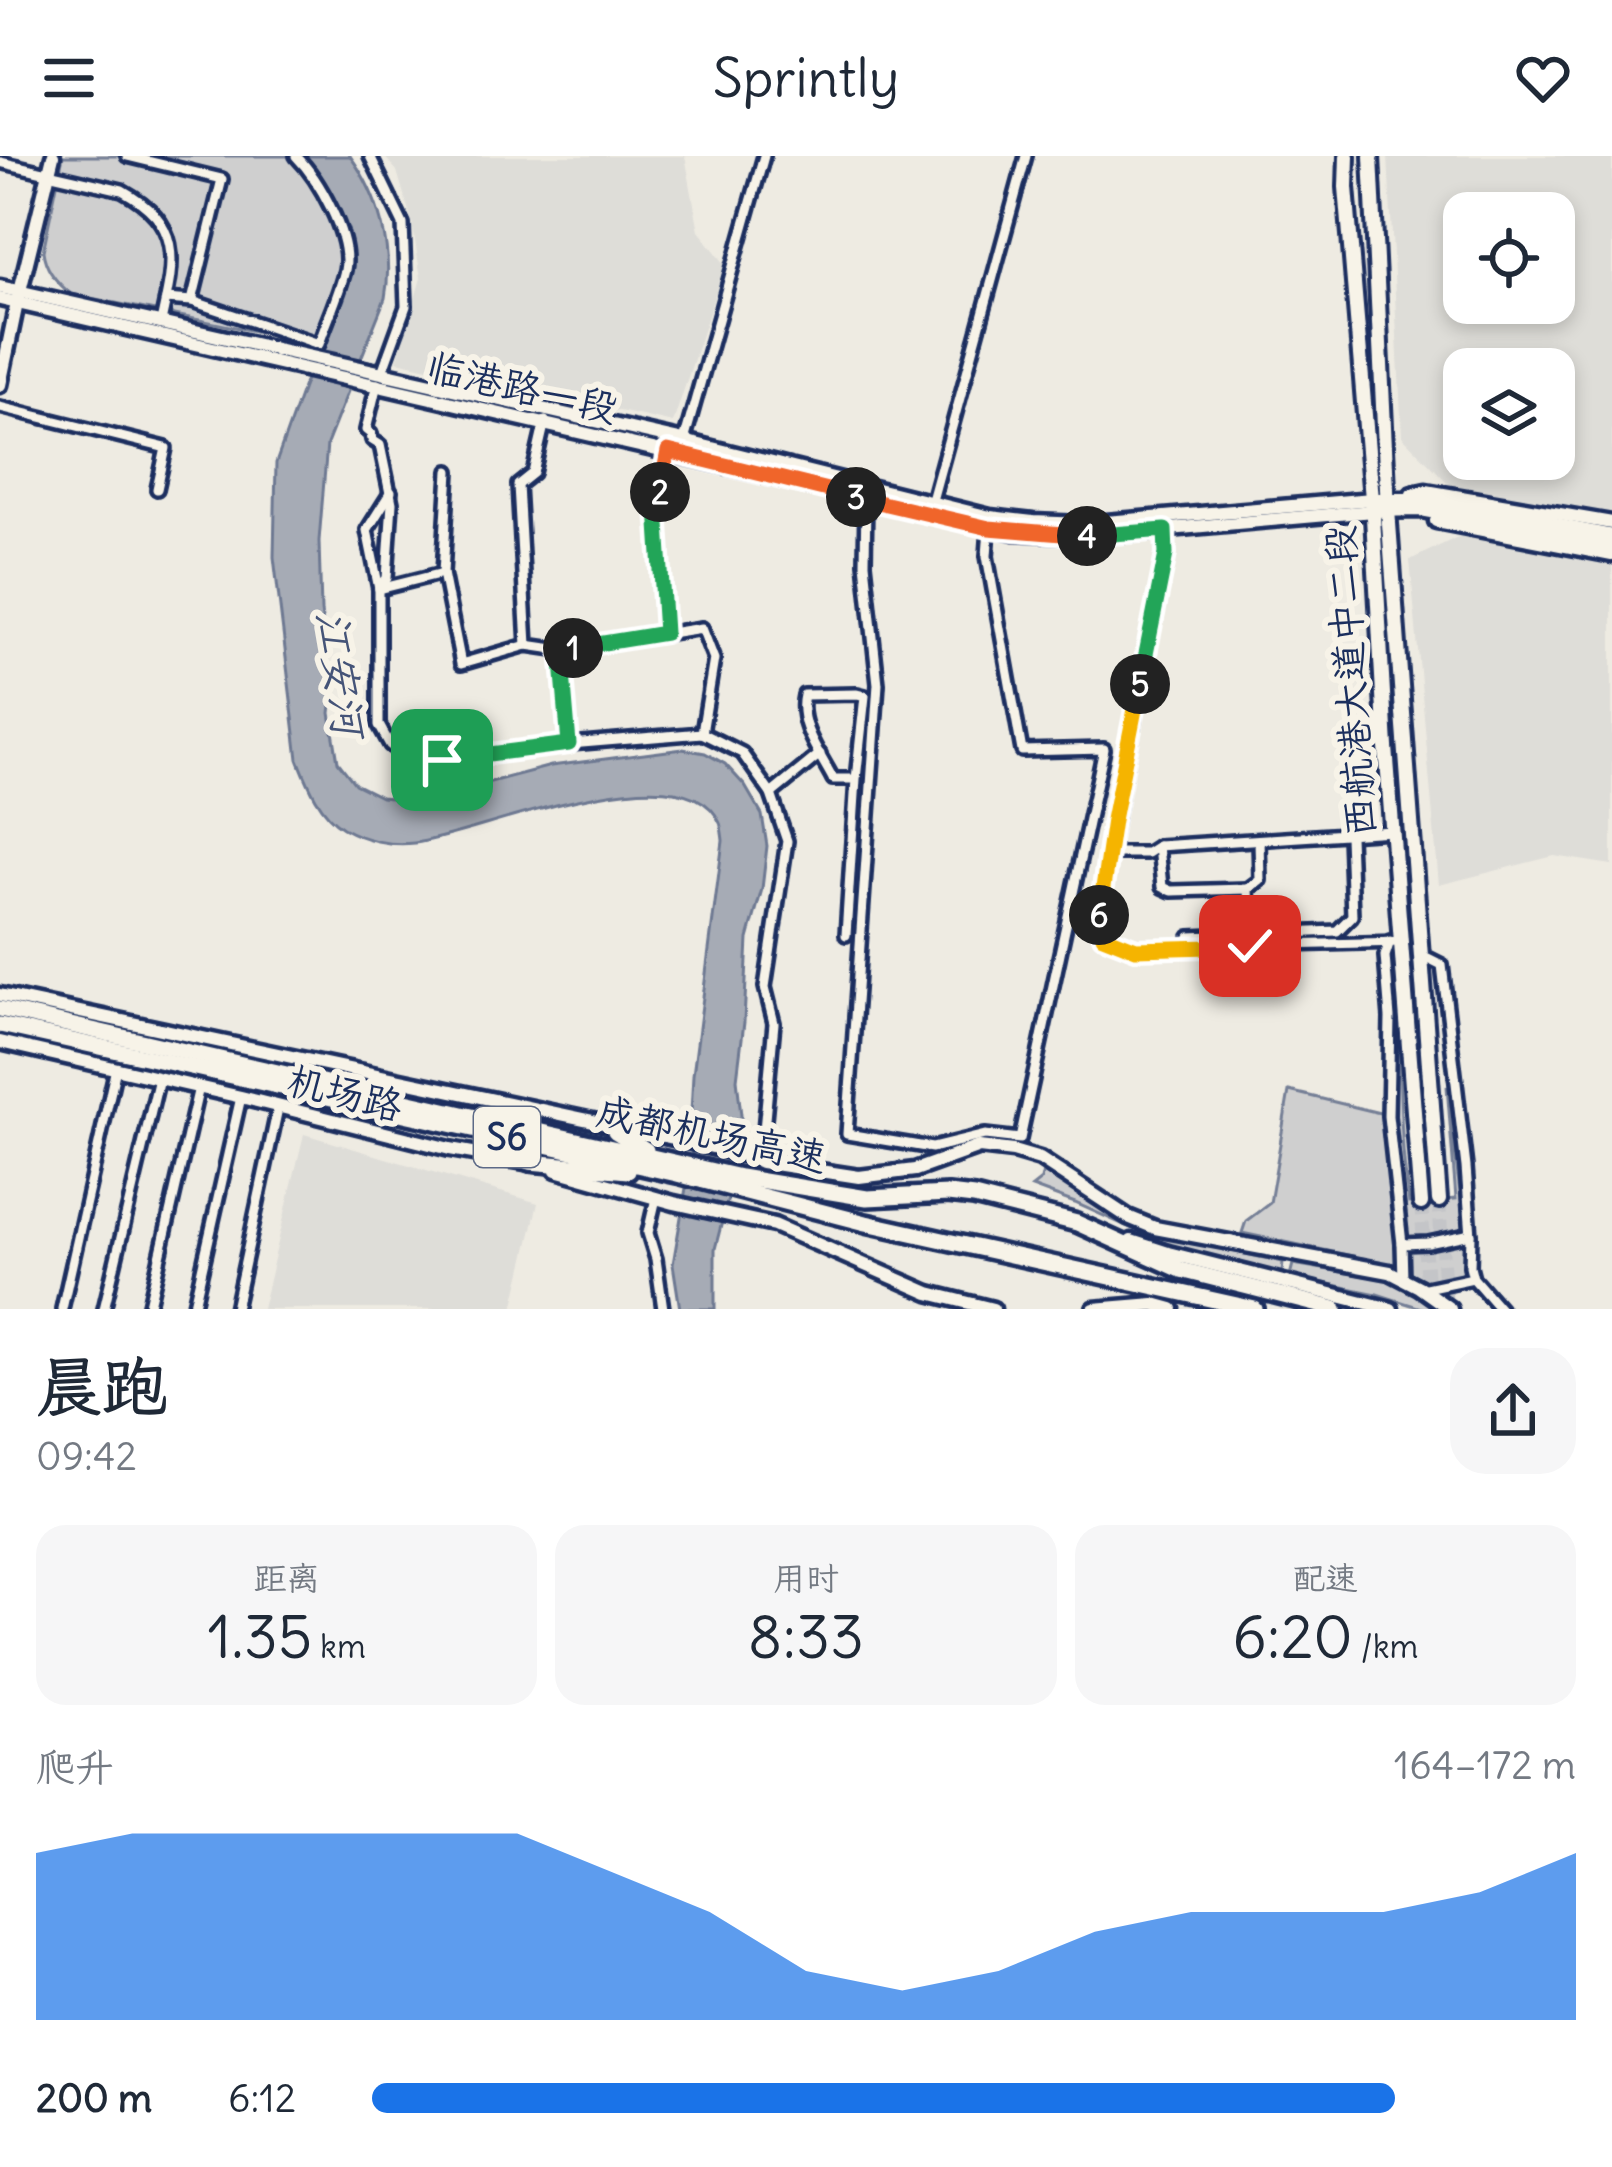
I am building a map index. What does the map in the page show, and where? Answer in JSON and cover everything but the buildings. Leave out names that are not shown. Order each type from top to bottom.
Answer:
[{"type":"highway","name":"成都机场高速","points":[[0,1009],[331,1092]]},
{"type":"highway","name":"成都机场高速","points":[[0,1025],[673,1168],[866,1223],[1255,1309]]},
{"type":"highway","points":[[614,1131],[673,1168]]},
{"type":"highway","points":[[530,1162],[618,1171],[673,1168]]},
{"type":"highway","name":"成都机场高速","points":[[738,1183],[867,1198],[974,1197],[1077,1223],[1181,1270],[1335,1309]]},
{"type":"main road","points":[[0,386],[53,156]]},
{"type":"main road","name":"西航港大道中二段","points":[[1347,156],[1346,187],[1380,505],[1396,941],[1420,1203]]},
{"type":"main road","points":[[1371,156],[1380,505],[1439,1200]]},
{"type":"main road","points":[[0,286],[18,297]]},
{"type":"main road","points":[[0,299],[18,297]]},
{"type":"main road","name":"临港路一段","points":[[18,297],[161,322],[306,361]]},
{"type":"main road","name":"临港路一段","points":[[18,297],[674,444],[930,507],[989,528],[1091,536],[1164,524],[1380,505]]},
{"type":"main road","name":"临港路一段","points":[[674,444],[866,500],[1033,522],[1164,524]]},
{"type":"main road","points":[[1380,505],[1426,491],[1612,523]]},
{"type":"main road","points":[[1380,505],[1423,500],[1612,536]]},
{"type":"main road","points":[[1380,505],[1612,545]]},
{"type":"main road","points":[[1380,505],[1612,555]]},
{"type":"main road","name":"机场路","points":[[0,994],[678,1139],[761,1162],[860,1177],[915,1170],[979,1148],[1013,1151],[1040,1159],[1128,1217],[1156,1228],[1390,1272],[1450,1309]]},
{"type":"main road","name":"机场路","points":[[0,1042],[450,1149],[530,1162],[674,1203],[774,1225],[929,1293],[993,1309]]},
{"type":"main road","points":[[530,1107],[614,1131],[650,1133]]},
{"type":"main road","points":[[1077,1223],[1168,1253],[1391,1309]]},
{"type":"main road","points":[[1094,1309],[1154,1304],[1172,1309]]},
{"type":"street","points":[[128,156],[222,179],[192,302]]},
{"type":"street","points":[[166,298],[192,302],[319,344],[346,264],[333,212],[312,172],[296,156]]},
{"type":"street","points":[[370,156],[403,224],[406,306],[366,430],[380,446],[391,492],[387,578],[379,589]]},
{"type":"street","points":[[665,633],[657,508],[764,156]]},
{"type":"street","points":[[930,507],[1026,156]]},
{"type":"street","points":[[0,161],[122,190],[141,200],[156,215],[172,249],[172,278],[161,322]]},
{"type":"street","points":[[0,407],[166,448],[157,489]]},
{"type":"street","points":[[527,645],[518,485],[532,472],[547,417]]},
{"type":"street","points":[[449,471],[443,573],[461,664],[527,645],[561,650],[703,628],[714,659],[702,733]]},
{"type":"street","points":[[391,492],[367,530],[379,589],[379,725],[391,745],[409,760],[702,733],[742,753],[771,794],[787,841],[765,987],[774,1023],[761,1162]]},
{"type":"street","points":[[866,500],[865,563],[878,684],[848,1134],[932,1148],[985,1135],[1020,1139],[1104,749],[1022,751],[987,556],[989,528]]},
{"type":"street","points":[[1164,524],[1166,554],[1098,911],[1103,936],[1136,949],[1337,931],[1352,916],[1349,836]]},
{"type":"street","points":[[379,589],[443,573]]},
{"type":"street","points":[[561,650],[569,744]]},
{"type":"street","points":[[846,935],[865,696],[804,695],[801,706],[807,731],[833,779],[856,779]]},
{"type":"street","points":[[771,794],[820,754]]},
{"type":"street","points":[[1108,853],[1392,831]]},
{"type":"street","points":[[1158,846],[1162,887],[1171,891],[1248,889],[1260,880],[1258,840]]},
{"type":"street","points":[[1248,889],[1250,940]]},
{"type":"street","points":[[1250,940],[1396,941]]},
{"type":"street","points":[[1396,941],[1385,956],[1390,1018],[1388,1116],[1403,1279]]},
{"type":"street","points":[[1420,954],[1442,965],[1473,1278],[1501,1309]]},
{"type":"street","points":[[62,1309],[116,1068]]},
{"type":"street","points":[[104,1309],[159,1078]]},
{"type":"street","points":[[148,1309],[199,1087]]},
{"type":"street","points":[[193,1309],[241,1097]]},
{"type":"street","points":[[236,1309],[278,1108]]},
{"type":"street","points":[[656,1198],[648,1233],[663,1309]]},
{"type":"street","points":[[1402,1244],[1471,1234]]},
{"type":"street","points":[[1421,1289],[1473,1278]]},
{"type":"shaded area","points":[[63,156],[297,156],[333,212],[347,264],[319,344],[71,294],[52,275],[43,251]]},
{"type":"shaded area","points":[[297,156],[350,156],[376,206],[386,243],[385,298],[327,444],[319,541],[321,611],[338,762],[355,784],[381,797],[418,801],[551,766],[683,749],[705,753],[725,764],[762,815],[767,846],[762,889],[748,939],[737,1079],[739,1155],[715,1249],[715,1309],[680,1309],[673,1264],[693,1147],[693,1075],[723,841],[720,823],[700,800],[667,791],[625,792],[529,812],[444,837],[387,843],[360,836],[335,822],[315,797],[298,759],[274,557],[276,463],[347,264],[333,212]]},
{"type":"shaded area","points":[[384,156],[685,156],[699,231],[725,264],[673,423],[397,361],[421,278],[397,171]]},
{"type":"shaded area","points":[[1388,156],[1612,156],[1612,529],[1572,511],[1454,489],[1445,480],[1575,480],[1575,348],[1443,348],[1443,478],[1402,436]]},
{"type":"shaded area","points":[[1464,534],[1565,555],[1569,539],[1612,548],[1612,865],[1554,856],[1439,885],[1410,560]]},
{"type":"shaded area","points":[[1391,951],[1409,1203],[1456,1199],[1447,1086],[1464,1225],[1463,1233],[1447,1238],[1407,1240],[1406,1236],[1394,1115]]},
{"type":"shaded area","points":[[1289,1091],[1384,1114],[1395,1265],[1242,1233],[1246,1221],[1270,1203]]},
{"type":"shaded area","points":[[304,1134],[538,1203],[513,1309],[262,1309]]},
{"type":"shaded area","points":[[1044,1166],[1161,1236],[1283,1262],[1282,1274],[1171,1246],[1032,1187],[1041,1180]]},
{"type":"shaded area","points":[[1461,1239],[1468,1248],[1466,1275],[1429,1282],[1407,1272],[1409,1249]]},
{"type":"shaded area","points":[[1293,1264],[1396,1281],[1444,1309],[1424,1309],[1290,1276]]},
{"type":"tunnel","points":[[1439,1200],[1446,1309]]},
{"type":"tunnel","points":[[1421,1203],[1429,1309]]},
{"type":"route","points":[[442,760],[569,744],[561,650],[665,633],[657,508],[668,451],[1014,532],[1091,536],[1165,530],[1166,554],[1098,911],[1103,936],[1136,949],[1250,946]]},
{"type":"water label","name":"江安河","points":[[341,673]]}]
